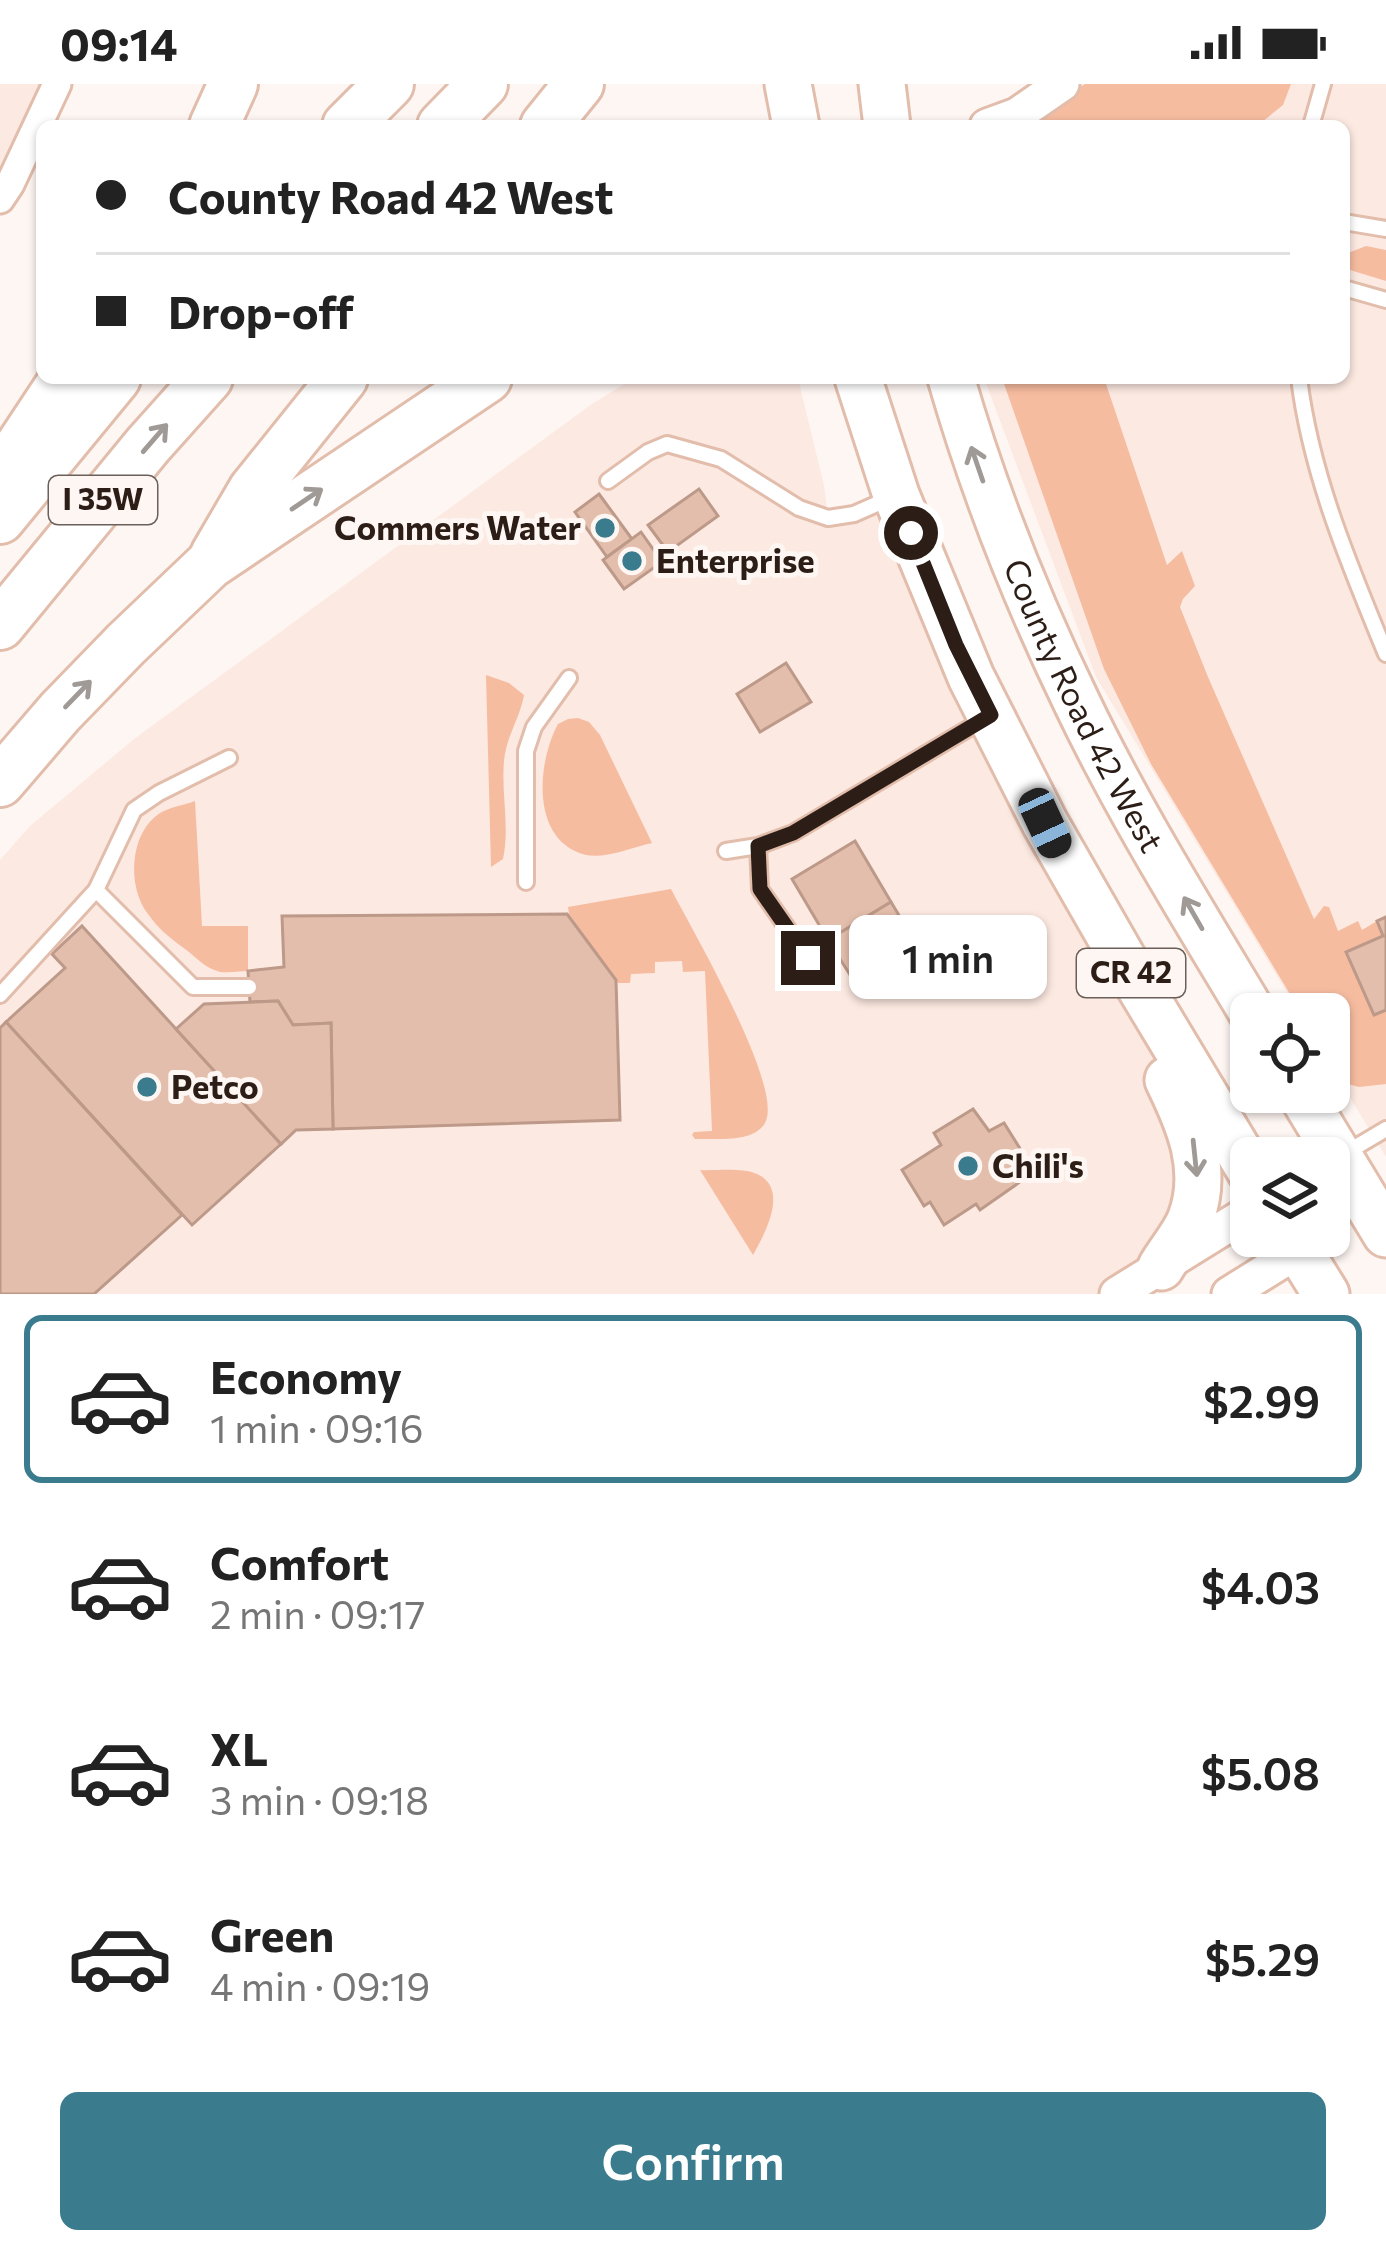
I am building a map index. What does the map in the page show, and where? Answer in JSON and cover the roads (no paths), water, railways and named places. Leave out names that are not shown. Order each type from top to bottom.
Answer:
[{"type":"highway","points":[[203,120],[214,84]]},
{"type":"highway","points":[[217,120],[233,84]]},
{"type":"highway","points":[[352,120],[389,84]]},
{"type":"highway","points":[[448,120],[483,84]]},
{"type":"highway","points":[[550,120],[579,84]]},
{"type":"highway","points":[[788,84],[795,120]]},
{"type":"highway","points":[[882,84],[886,120]]},
{"type":"highway","points":[[0,476],[61,384]]},
{"type":"highway","name":"I 35W","points":[[0,519],[111,384]]},
{"type":"highway","name":"I 35W","points":[[0,625],[203,384]]},
{"type":"highway","points":[[210,564],[253,490],[338,384]]},
{"type":"highway","points":[[0,782],[60,712],[210,564],[478,384]]},
{"type":"highway","name":"CR 42","points":[[860,384],[896,495],[956,645],[1045,823],[1230,1137]]},
{"type":"highway","name":"County Road 42 West","points":[[953,384],[975,462],[1077,703],[1241,993]]},
{"type":"highway","points":[[1045,823],[1192,1129],[1198,1165],[1191,1220],[1161,1267]]},
{"type":"highway","points":[[1350,1178],[1380,1212]]},
{"type":"highway","points":[[1315,1257],[1326,1294]]},
{"type":"street","points":[[40,120],[57,84]]},
{"type":"street","points":[[1003,120],[1062,84]]},
{"type":"street","points":[[0,199],[36,129]]},
{"type":"street","points":[[1350,1223],[1380,1212]]},
{"type":"street","points":[[1117,1294],[1230,1224]]},
{"type":"street","points":[[1228,1294],[1282,1257]]},
{"type":"lane","points":[[1313,120],[1323,84]]},
{"type":"lane","points":[[1350,222],[1386,229]]},
{"type":"lane","points":[[1350,291],[1386,300]]},
{"type":"lane","points":[[1300,384],[1318,477],[1386,654]]},
{"type":"lane","points":[[608,481],[648,452],[667,445],[721,459],[799,508],[828,518],[854,514],[896,495]]},
{"type":"lane","points":[[526,882],[526,751],[534,727],[569,678]]},
{"type":"lane","points":[[726,851],[793,833],[991,715]]},
{"type":"lane","points":[[0,995],[96,890],[134,810],[229,758]]},
{"type":"lane","points":[[758,846],[760,889],[808,958]]},
{"type":"lane","points":[[96,890],[193,987],[249,987]]},
{"type":"lane","points":[[1350,1150],[1386,1129]]},
{"type":"place","name":"Commers Water","points":[[605,528]]},
{"type":"place","name":"Enterprise","points":[[632,561]]},
{"type":"place","name":"Petco","points":[[147,1087]]},
{"type":"place","name":"Chili's","points":[[968,1166]]}]
